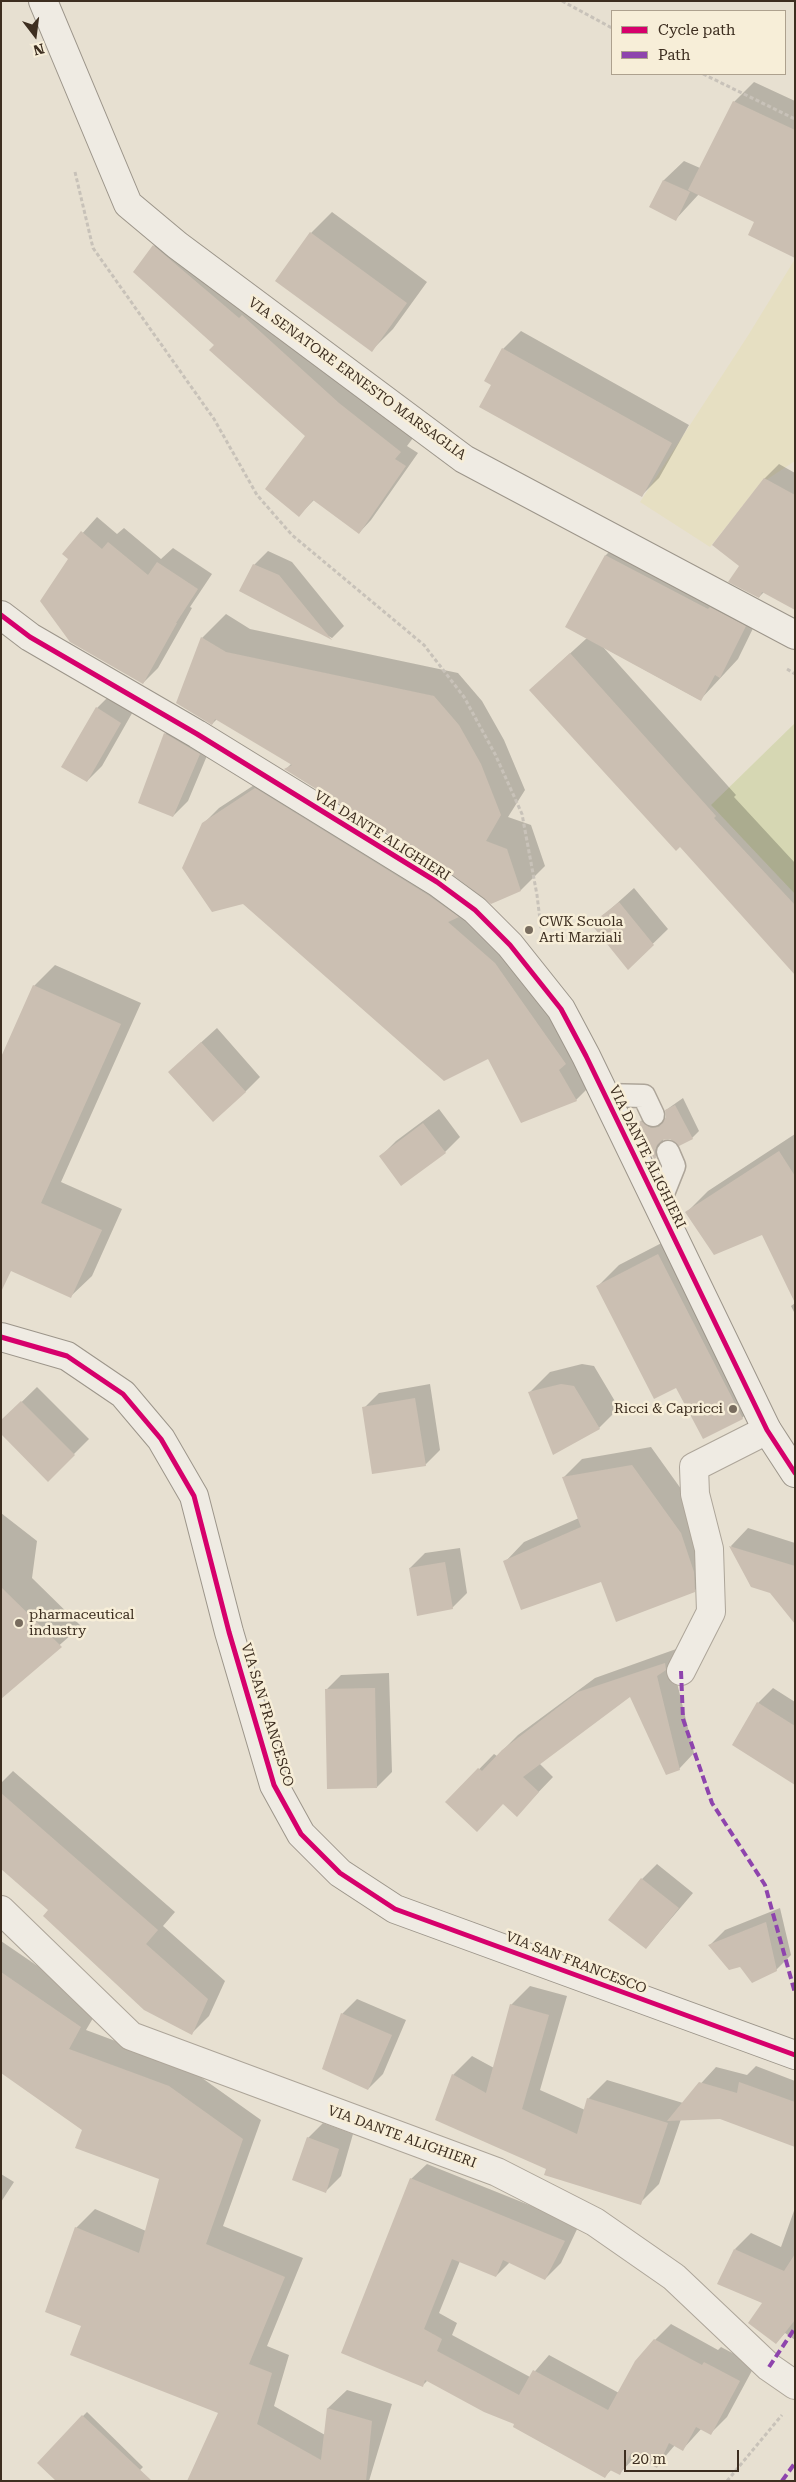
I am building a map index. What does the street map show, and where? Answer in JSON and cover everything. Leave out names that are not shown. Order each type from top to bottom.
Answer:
[{"type":"street","name":"VIA SENATORE ERNESTO MARSAGLIA","points":[[43,1],[128,204],[170,239],[464,459],[795,635]]},
{"type":"street","name":"VIA DANTE ALIGHIERI","points":[[1,615],[30,637],[196,734],[428,876],[475,910],[510,945],[561,1009],[767,1430],[795,1473]]},
{"type":"street","name":"VIA SAN FRANCESCO","points":[[1,1337],[67,1356],[123,1394],[161,1439],[194,1496],[229,1632],[274,1784],[301,1834],[340,1873],[395,1909],[795,2055]]},
{"type":"street","points":[[681,1671],[711,1612],[709,1548],[695,1494],[694,1467],[767,1430]]},
{"type":"street","name":"VIA DANTE ALIGHIERI","points":[[1,1910],[131,2036],[497,2172],[595,2222],[674,2277],[769,2367],[795,2385]]},
{"type":"lane","points":[[604,1095],[644,1096],[653,1116]]},
{"type":"lane","points":[[658,1206],[674,1166],[668,1152]]},
{"type":"path","points":[[562,1],[611,27]]},
{"type":"path","points":[[705,75],[795,119]]},
{"type":"path","points":[[75,171],[93,248],[214,420],[258,495],[292,535],[424,645],[464,697],[495,754],[522,814],[542,934]]},
{"type":"path","points":[[727,2481],[782,2414]]},
{"type":"shaded area","points":[[795,259],[795,461],[760,484],[710,547],[640,502],[749,334]]},
{"type":"green space","points":[[795,723],[795,894],[711,805]]},
{"type":"building","points":[[733,101],[795,130],[795,258],[748,235],[754,222],[688,190]]},
{"type":"building","points":[[663,180],[690,192],[676,221],[649,207]]},
{"type":"building","points":[[310,232],[407,303],[372,352],[275,281]]},
{"type":"building","points":[[153,245],[239,318],[242,315],[339,403],[401,452],[395,459],[406,466],[359,534],[313,500],[299,517],[265,489],[305,436],[209,350],[214,345],[133,272]]},
{"type":"building","points":[[502,348],[672,443],[642,497],[479,407],[491,385],[484,381]]},
{"type":"building","points":[[764,478],[795,495],[795,610],[762,592],[759,598],[728,582],[739,566],[712,545]]},
{"type":"building","points":[[81,531],[102,549],[108,542],[148,575],[157,562],[198,589],[176,623],[143,684],[70,642],[40,601],[68,559],[62,554]]},
{"type":"building","points":[[605,555],[708,609],[710,607],[746,626],[720,678],[715,675],[701,701],[565,627]]},
{"type":"building","points":[[253,564],[279,575],[332,640],[239,591]]},
{"type":"building","points":[[201,637],[226,652],[434,696],[459,725],[481,764],[501,815],[486,841],[507,849],[521,891],[491,904],[445,869],[284,769],[292,765],[215,719],[212,725],[176,703]]},
{"type":"building","points":[[570,653],[716,816],[714,818],[795,905],[795,975],[680,847],[676,851],[529,690]]},
{"type":"building","points":[[96,707],[121,723],[87,782],[61,767]]},
{"type":"building","points":[[164,733],[200,754],[173,817],[138,803]]},
{"type":"building","points":[[255,788],[428,895],[459,917],[448,922],[495,963],[566,1064],[559,1070],[577,1101],[521,1123],[488,1059],[444,1081],[243,904],[212,912],[182,868],[202,823]]},
{"type":"building","points":[[619,902],[654,945],[628,970],[591,924]]},
{"type":"building","points":[[33,985],[121,1024],[41,1203],[102,1230],[71,1298],[11,1271],[1,1292],[1,1057]]},
{"type":"building","points":[[201,1042],[246,1092],[213,1122],[168,1072]]},
{"type":"building","points":[[675,1105],[693,1139],[679,1146],[670,1139],[662,1140],[657,1145],[655,1151],[656,1158],[654,1159],[636,1124],[641,1121],[651,1128],[659,1127],[666,1117],[665,1110]]},
{"type":"building","points":[[423,1123],[446,1153],[401,1186],[379,1156]]},
{"type":"building","points":[[779,1151],[795,1176],[795,1303],[762,1235],[714,1255],[685,1212]]},
{"type":"building","points":[[658,1254],[743,1419],[703,1439],[676,1388],[654,1399],[596,1286]]},
{"type":"building","points":[[561,1384],[574,1386],[600,1429],[553,1455],[528,1392]]},
{"type":"building","points":[[415,1398],[426,1466],[372,1474],[362,1407]]},
{"type":"building","points":[[21,1401],[75,1455],[48,1482],[1,1434],[1,1420]]},
{"type":"building","points":[[632,1465],[681,1533],[694,1572],[695,1592],[616,1622],[601,1582],[521,1610],[503,1561],[581,1527],[562,1477]]},
{"type":"building","points":[[729,1546],[795,1566],[795,1624],[770,1593],[751,1587]]},
{"type":"building","points":[[445,1562],[453,1609],[417,1616],[409,1568]]},
{"type":"building","name":"pharmaceutical industry","points":[[1,1587],[62,1647],[1,1699]]},
{"type":"building","points":[[665,1663],[666,1670],[657,1676],[680,1770],[666,1775],[630,1697],[523,1777],[539,1792],[517,1817],[503,1804],[477,1832],[445,1802],[478,1768],[482,1771],[502,1750],[578,1692]]},
{"type":"building","points":[[375,1688],[377,1788],[327,1789],[325,1689]]},
{"type":"building","points":[[757,1702],[795,1726],[795,1785],[732,1745]]},
{"type":"building","points":[[1,1793],[158,1930],[146,1944],[208,1999],[192,2035],[144,2010],[43,1916],[48,1910],[1,1869]]},
{"type":"building","points":[[641,1878],[679,1908],[646,1949],[608,1920]]},
{"type":"building","points":[[766,1922],[777,1971],[752,1983],[740,1967],[729,1970],[708,1945]]},
{"type":"building","points":[[1,1972],[81,2027],[69,2049],[169,2086],[243,2139],[206,2244],[285,2277],[249,2364],[272,2373],[257,2424],[321,2460],[327,2408],[372,2421],[366,2481],[187,2481],[218,2413],[70,2355],[81,2326],[45,2312],[75,2227],[139,2253],[159,2179],[75,2148],[82,2130],[1,2073]]},
{"type":"building","points":[[510,2004],[549,2015],[522,2109],[577,2134],[587,2098],[668,2123],[641,2205],[544,2175],[546,2169],[435,2120],[452,2074],[486,2093]]},
{"type":"building","points":[[341,2013],[392,2035],[368,2090],[322,2069]]},
{"type":"building","points":[[699,2082],[737,2093],[739,2082],[795,2102],[795,2147],[720,2119],[667,2121]]},
{"type":"building","points":[[307,2137],[339,2149],[326,2193],[292,2180]]},
{"type":"building","points":[[410,2178],[565,2241],[545,2280],[503,2260],[496,2277],[452,2259],[424,2329],[442,2339],[437,2351],[519,2395],[533,2370],[608,2410],[635,2361],[654,2339],[702,2365],[704,2362],[740,2381],[711,2435],[696,2427],[683,2451],[669,2443],[657,2468],[631,2453],[620,2475],[610,2470],[605,2478],[513,2427],[514,2424],[484,2412],[425,2380],[423,2387],[341,2353]]},
{"type":"building","points":[[734,2249],[784,2271],[795,2254],[795,2320],[776,2344],[748,2323],[762,2303],[717,2284]]},
{"type":"building","points":[[82,2415],[152,2481],[56,2481],[37,2463]]},
{"type":"marked path","points":[[681,1671],[683,1719],[712,1803],[765,1885],[795,1993]]},
{"type":"marked path","points":[[769,2367],[795,2328]]},
{"type":"marked path","points":[[782,2481],[795,2463]]},
{"type":"cycle path","points":[[1,615],[30,637],[197,734],[437,882],[475,910],[510,945],[561,1009],[586,1056],[767,1430],[795,1473]]},
{"type":"cycle path","points":[[1,1337],[67,1356],[123,1394],[161,1439],[194,1496],[229,1632],[274,1785],[301,1834],[340,1873],[395,1909],[795,2055]]},
{"type":"place","name":"CWK Scuola Arti Marziali","points":[[529,930]]},
{"type":"place","name":"Ricci & Capricci","points":[[733,1409]]},
{"type":"place","name":"pharmaceutical industry","points":[[19,1623]]}]
